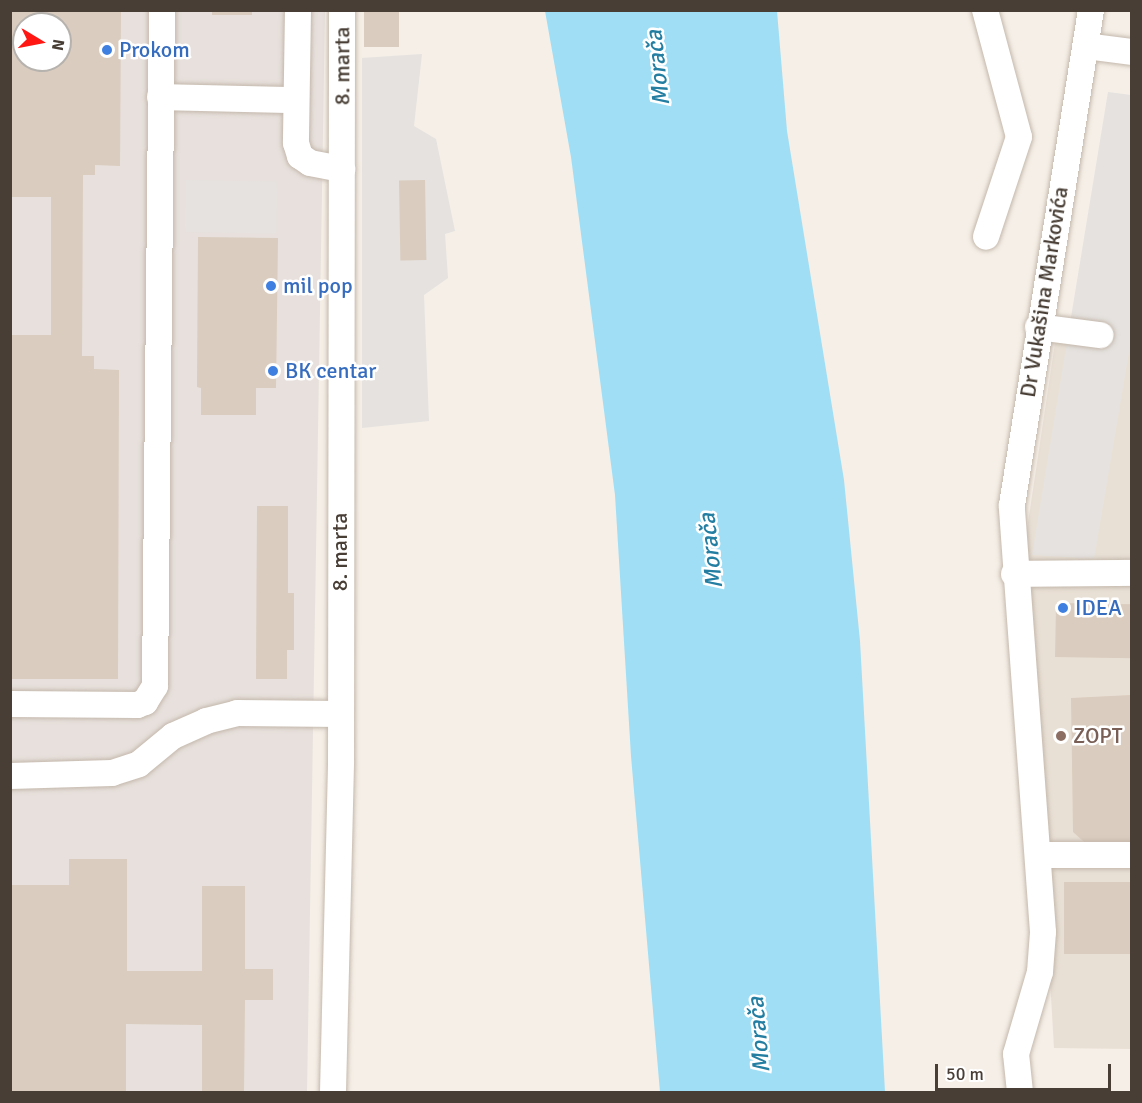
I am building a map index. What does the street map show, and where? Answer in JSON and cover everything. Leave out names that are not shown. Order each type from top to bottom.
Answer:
[{"type":"street","points":[[10,704],[137,705],[145,702],[154,686],[162,10]]},
{"type":"street","points":[[297,10],[296,100],[300,156],[310,163],[342,169]]},
{"type":"street","name":"8. marta","points":[[333,1092],[340,714],[342,10]]},
{"type":"street","points":[[985,10],[1019,137],[986,237]]},
{"type":"street","name":"Dr Vukašina Markovića","points":[[1020,1092],[1016,1054],[1043,951],[1038,855],[1014,574],[1013,485],[1091,10]]},
{"type":"street","points":[[1086,46],[1131,52]]},
{"type":"street","points":[[160,97],[296,100]]},
{"type":"street","points":[[1038,327],[1101,335]]},
{"type":"street","points":[[1014,574],[1131,573]]},
{"type":"street","points":[[10,777],[112,773],[139,764],[190,729],[237,713],[340,714]]},
{"type":"street","points":[[1038,855],[1131,855]]},
{"type":"shaded area","points":[[10,11],[325,11],[307,1092],[11,1092]]},
{"type":"shaded area","points":[[422,54],[414,126],[436,139],[455,231],[445,234],[448,278],[424,295],[429,421],[362,428],[362,58]]},
{"type":"shaded area","points":[[1108,92],[1131,95],[1131,340],[1094,559],[1032,555]]},
{"type":"shaded area","points":[[186,180],[277,182],[276,234],[185,232]]},
{"type":"shaded area","points":[[1058,323],[1131,326],[1131,1049],[1054,1048],[1025,543]]},
{"type":"water","name":"Morača","points":[[545,11],[777,11],[787,131],[844,480],[860,641],[885,1092],[660,1092],[631,756],[615,495],[571,157]]},
{"type":"building","points":[[10,10],[121,10],[120,166],[95,165],[95,175],[83,175],[82,356],[94,356],[94,369],[119,370],[118,679],[10,679],[10,335],[51,335],[51,197],[10,197]]},
{"type":"building","points":[[212,10],[252,10],[252,15],[212,15]]},
{"type":"building","points":[[364,10],[399,10],[399,47],[364,47]]},
{"type":"building","points":[[399,180],[425,180],[426,260],[400,260]]},
{"type":"building","points":[[198,237],[278,238],[276,388],[256,388],[256,415],[201,415],[201,388],[197,387]]},
{"type":"building","points":[[257,506],[288,506],[288,593],[294,593],[294,650],[287,650],[287,679],[256,679]]},
{"type":"building","points":[[1056,603],[1132,604],[1131,658],[1055,657]]},
{"type":"building","points":[[1131,695],[1132,847],[1092,849],[1073,832],[1071,698]]},
{"type":"building","points":[[69,859],[127,859],[127,971],[202,971],[202,886],[245,886],[245,969],[273,969],[273,1000],[245,1000],[244,1092],[202,1092],[202,1025],[126,1024],[126,1092],[10,1092],[10,885],[69,885]]},
{"type":"building","points":[[1064,882],[1132,882],[1132,954],[1064,954]]},
{"type":"place","name":"Prokom","points":[[107,50]]},
{"type":"place","name":"mil pop","points":[[271,286]]},
{"type":"place","name":"BK centar","points":[[273,371]]},
{"type":"place","name":"IDEA","points":[[1063,608]]},
{"type":"place","name":"ZOPT","points":[[1061,736]]}]
